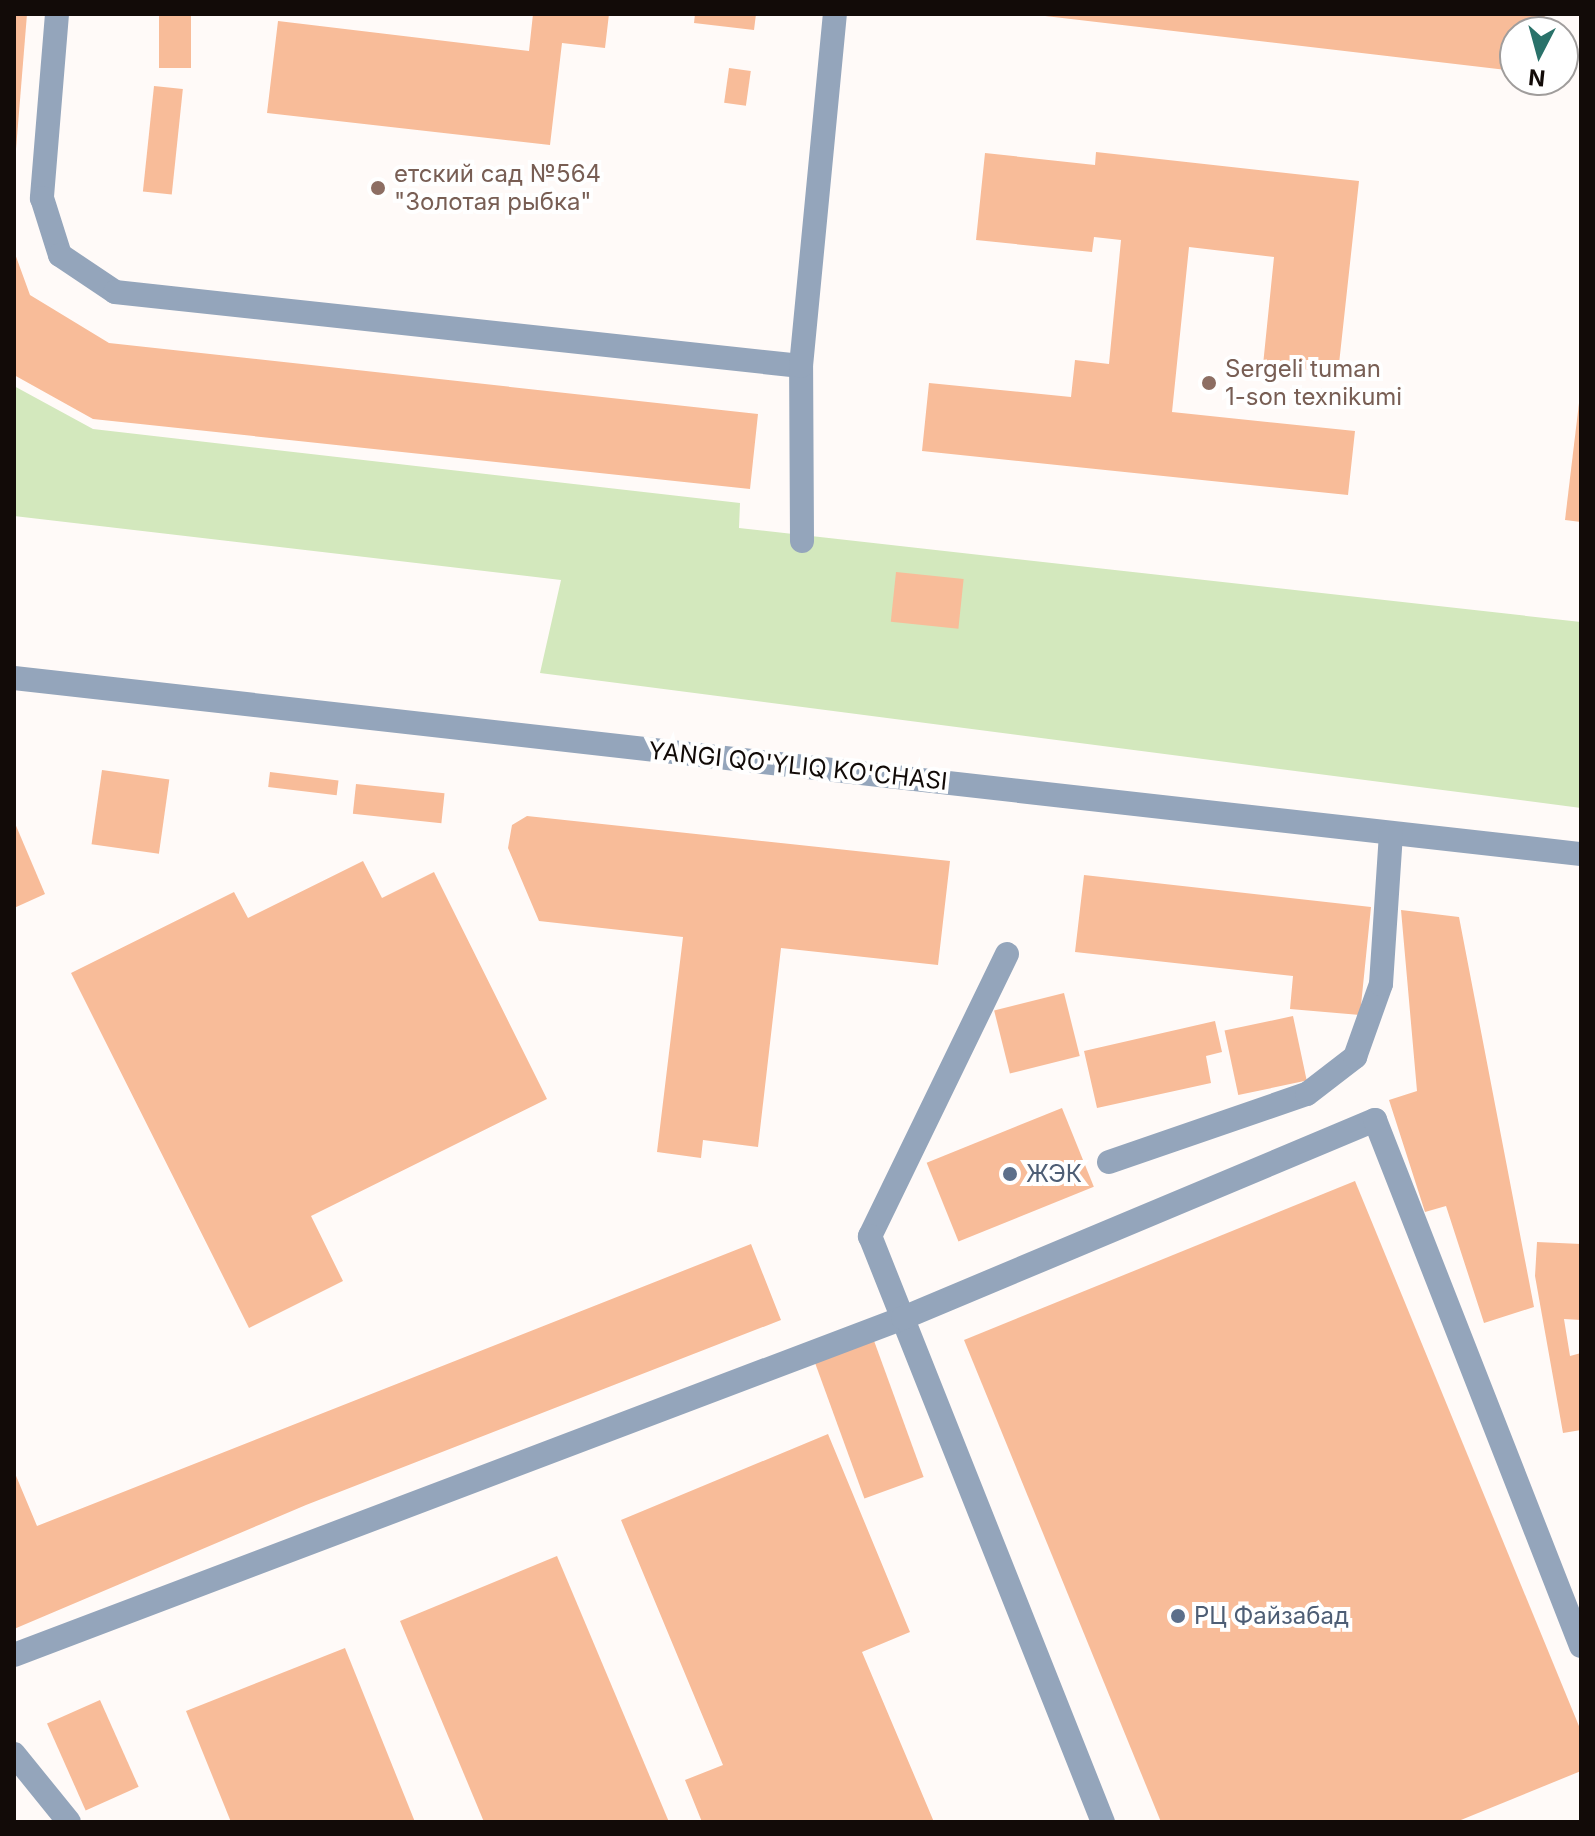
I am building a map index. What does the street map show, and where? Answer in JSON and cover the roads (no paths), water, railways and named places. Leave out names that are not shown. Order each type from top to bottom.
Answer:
[{"type":"street","points":[[57,14],[42,198],[60,255],[115,292],[801,366]]},
{"type":"street","points":[[802,541],[801,366],[835,14]]},
{"type":"street","name":"YANGI QO'YLIQ KO'CHASI","points":[[14,678],[1581,854]]},
{"type":"street","points":[[1109,1162],[1307,1094],[1355,1057],[1381,984],[1391,833]]},
{"type":"street","points":[[1007,954],[870,1236],[1103,1822]]},
{"type":"street","points":[[14,1655],[903,1318],[1375,1120],[1581,1646]]},
{"type":"street","points":[[14,1754],[69,1822]]},
{"type":"place","name":"етский сад №564 \"Золотая рыбка\"","points":[[378,188]]},
{"type":"place","name":"Sergeli tuman 1-son texnikumi","points":[[1209,383]]},
{"type":"place","name":"ЖЭК","points":[[1010,1174]]},
{"type":"place","name":"РЦ Файзабад","points":[[1178,1616]]}]
